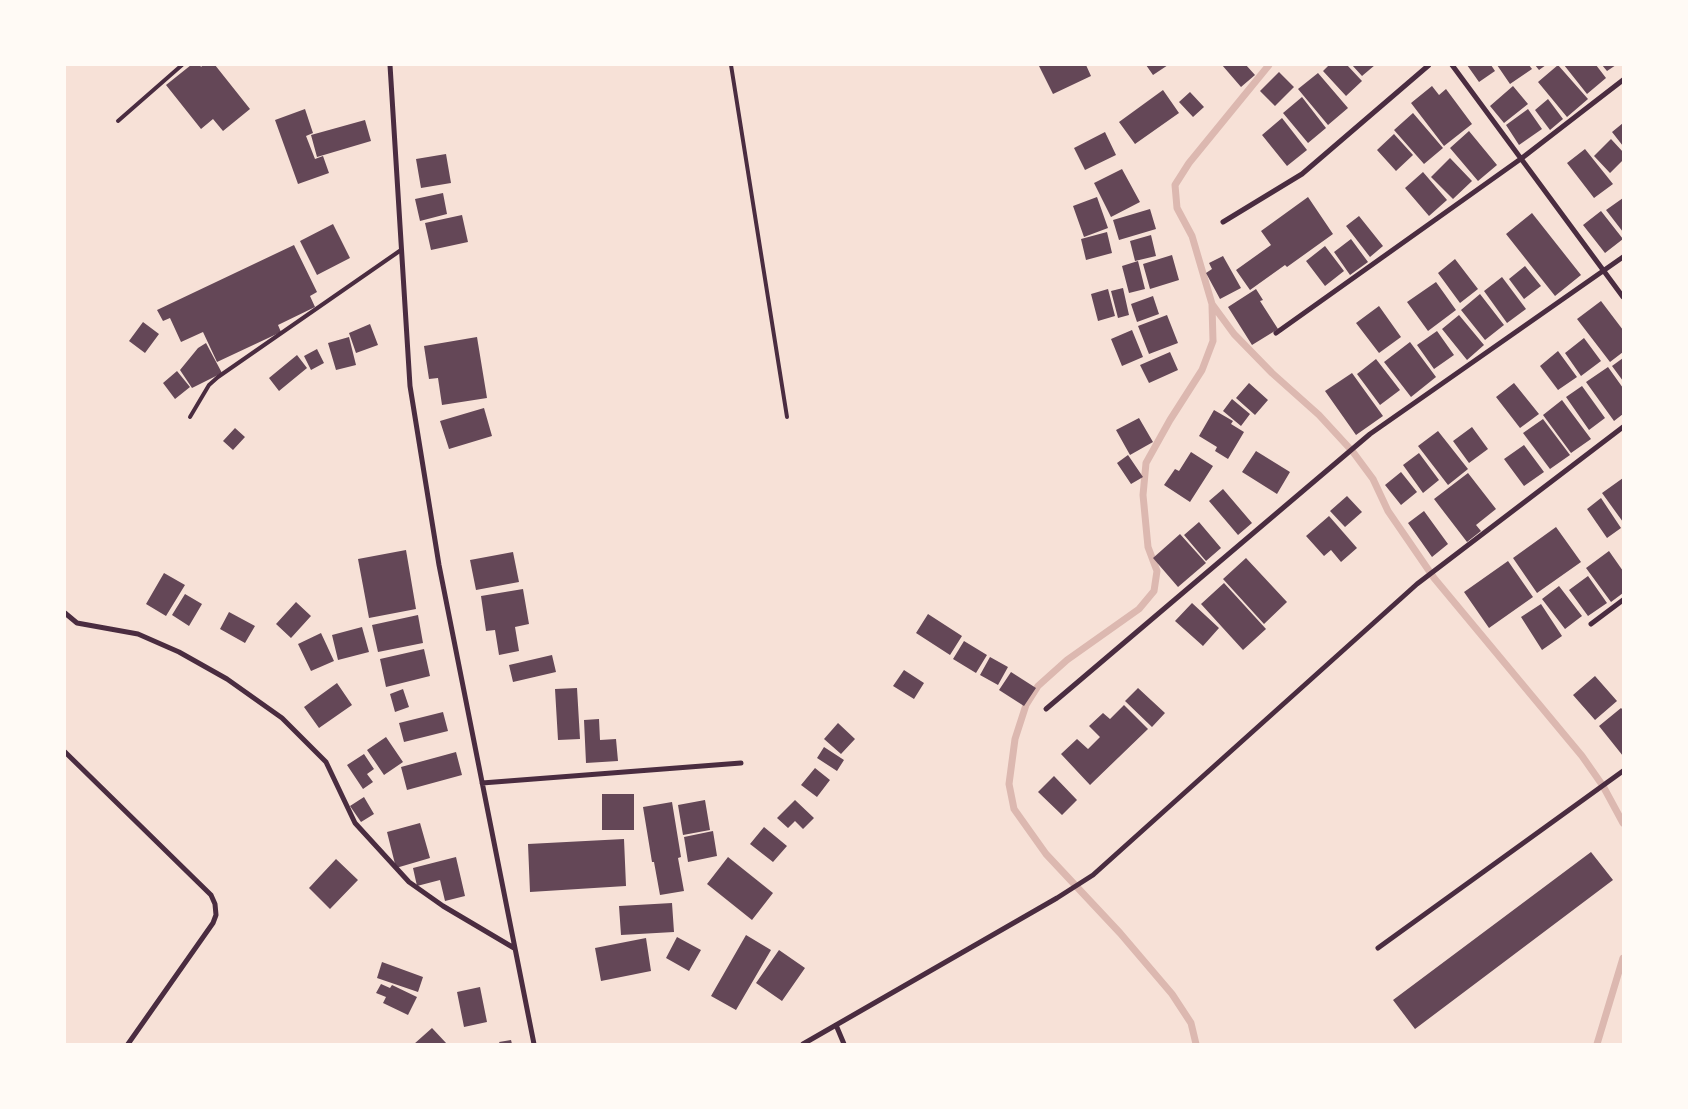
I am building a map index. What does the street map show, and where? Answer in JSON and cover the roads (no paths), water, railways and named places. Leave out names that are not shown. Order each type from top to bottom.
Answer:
[{"type":"street","points":[[390,65],[410,386],[439,565],[534,1044]]},
{"type":"street","points":[[1223,222],[1302,174],[1429,65]]},
{"type":"street","points":[[1452,65],[1623,298]]},
{"type":"street","points":[[1276,333],[1522,158],[1623,80]]},
{"type":"street","points":[[1046,710],[1370,434],[1623,257]]},
{"type":"street","points":[[803,1044],[1057,898],[1093,875],[1418,584],[1623,427]]},
{"type":"street","points":[[1591,624],[1623,600]]},
{"type":"street","points":[[65,614],[77,623],[138,634],[179,652],[227,679],[282,718],[326,762],[355,824],[409,882],[443,906],[514,948]]},
{"type":"street","points":[[65,752],[212,895],[215,904],[216,915],[213,923],[128,1044]]},
{"type":"street","points":[[482,783],[741,763]]},
{"type":"street","points":[[1378,948],[1623,771]]},
{"type":"street","points":[[836,1025],[844,1044]]},
{"type":"lane","points":[[118,121],[182,65]]},
{"type":"lane","points":[[731,65],[788,417]]},
{"type":"lane","points":[[190,417],[209,385],[218,377],[401,250]]},
{"type":"waterway","points":[[1269,65],[1189,163],[1175,185],[1177,208],[1192,236],[1212,304],[1234,334],[1272,373],[1319,415],[1353,452],[1373,479],[1388,511],[1434,578],[1582,756],[1603,786],[1623,823]]},
{"type":"waterway","points":[[1196,1044],[1191,1023],[1172,994],[1120,933],[1046,854],[1014,809],[1009,784],[1015,739],[1026,705],[1038,686],[1067,660],[1139,609],[1154,591],[1157,571],[1148,547],[1143,495],[1146,463],[1170,420],[1202,370],[1213,341],[1212,305]]},
{"type":"waterway","points":[[1597,1044],[1623,958]]}]
